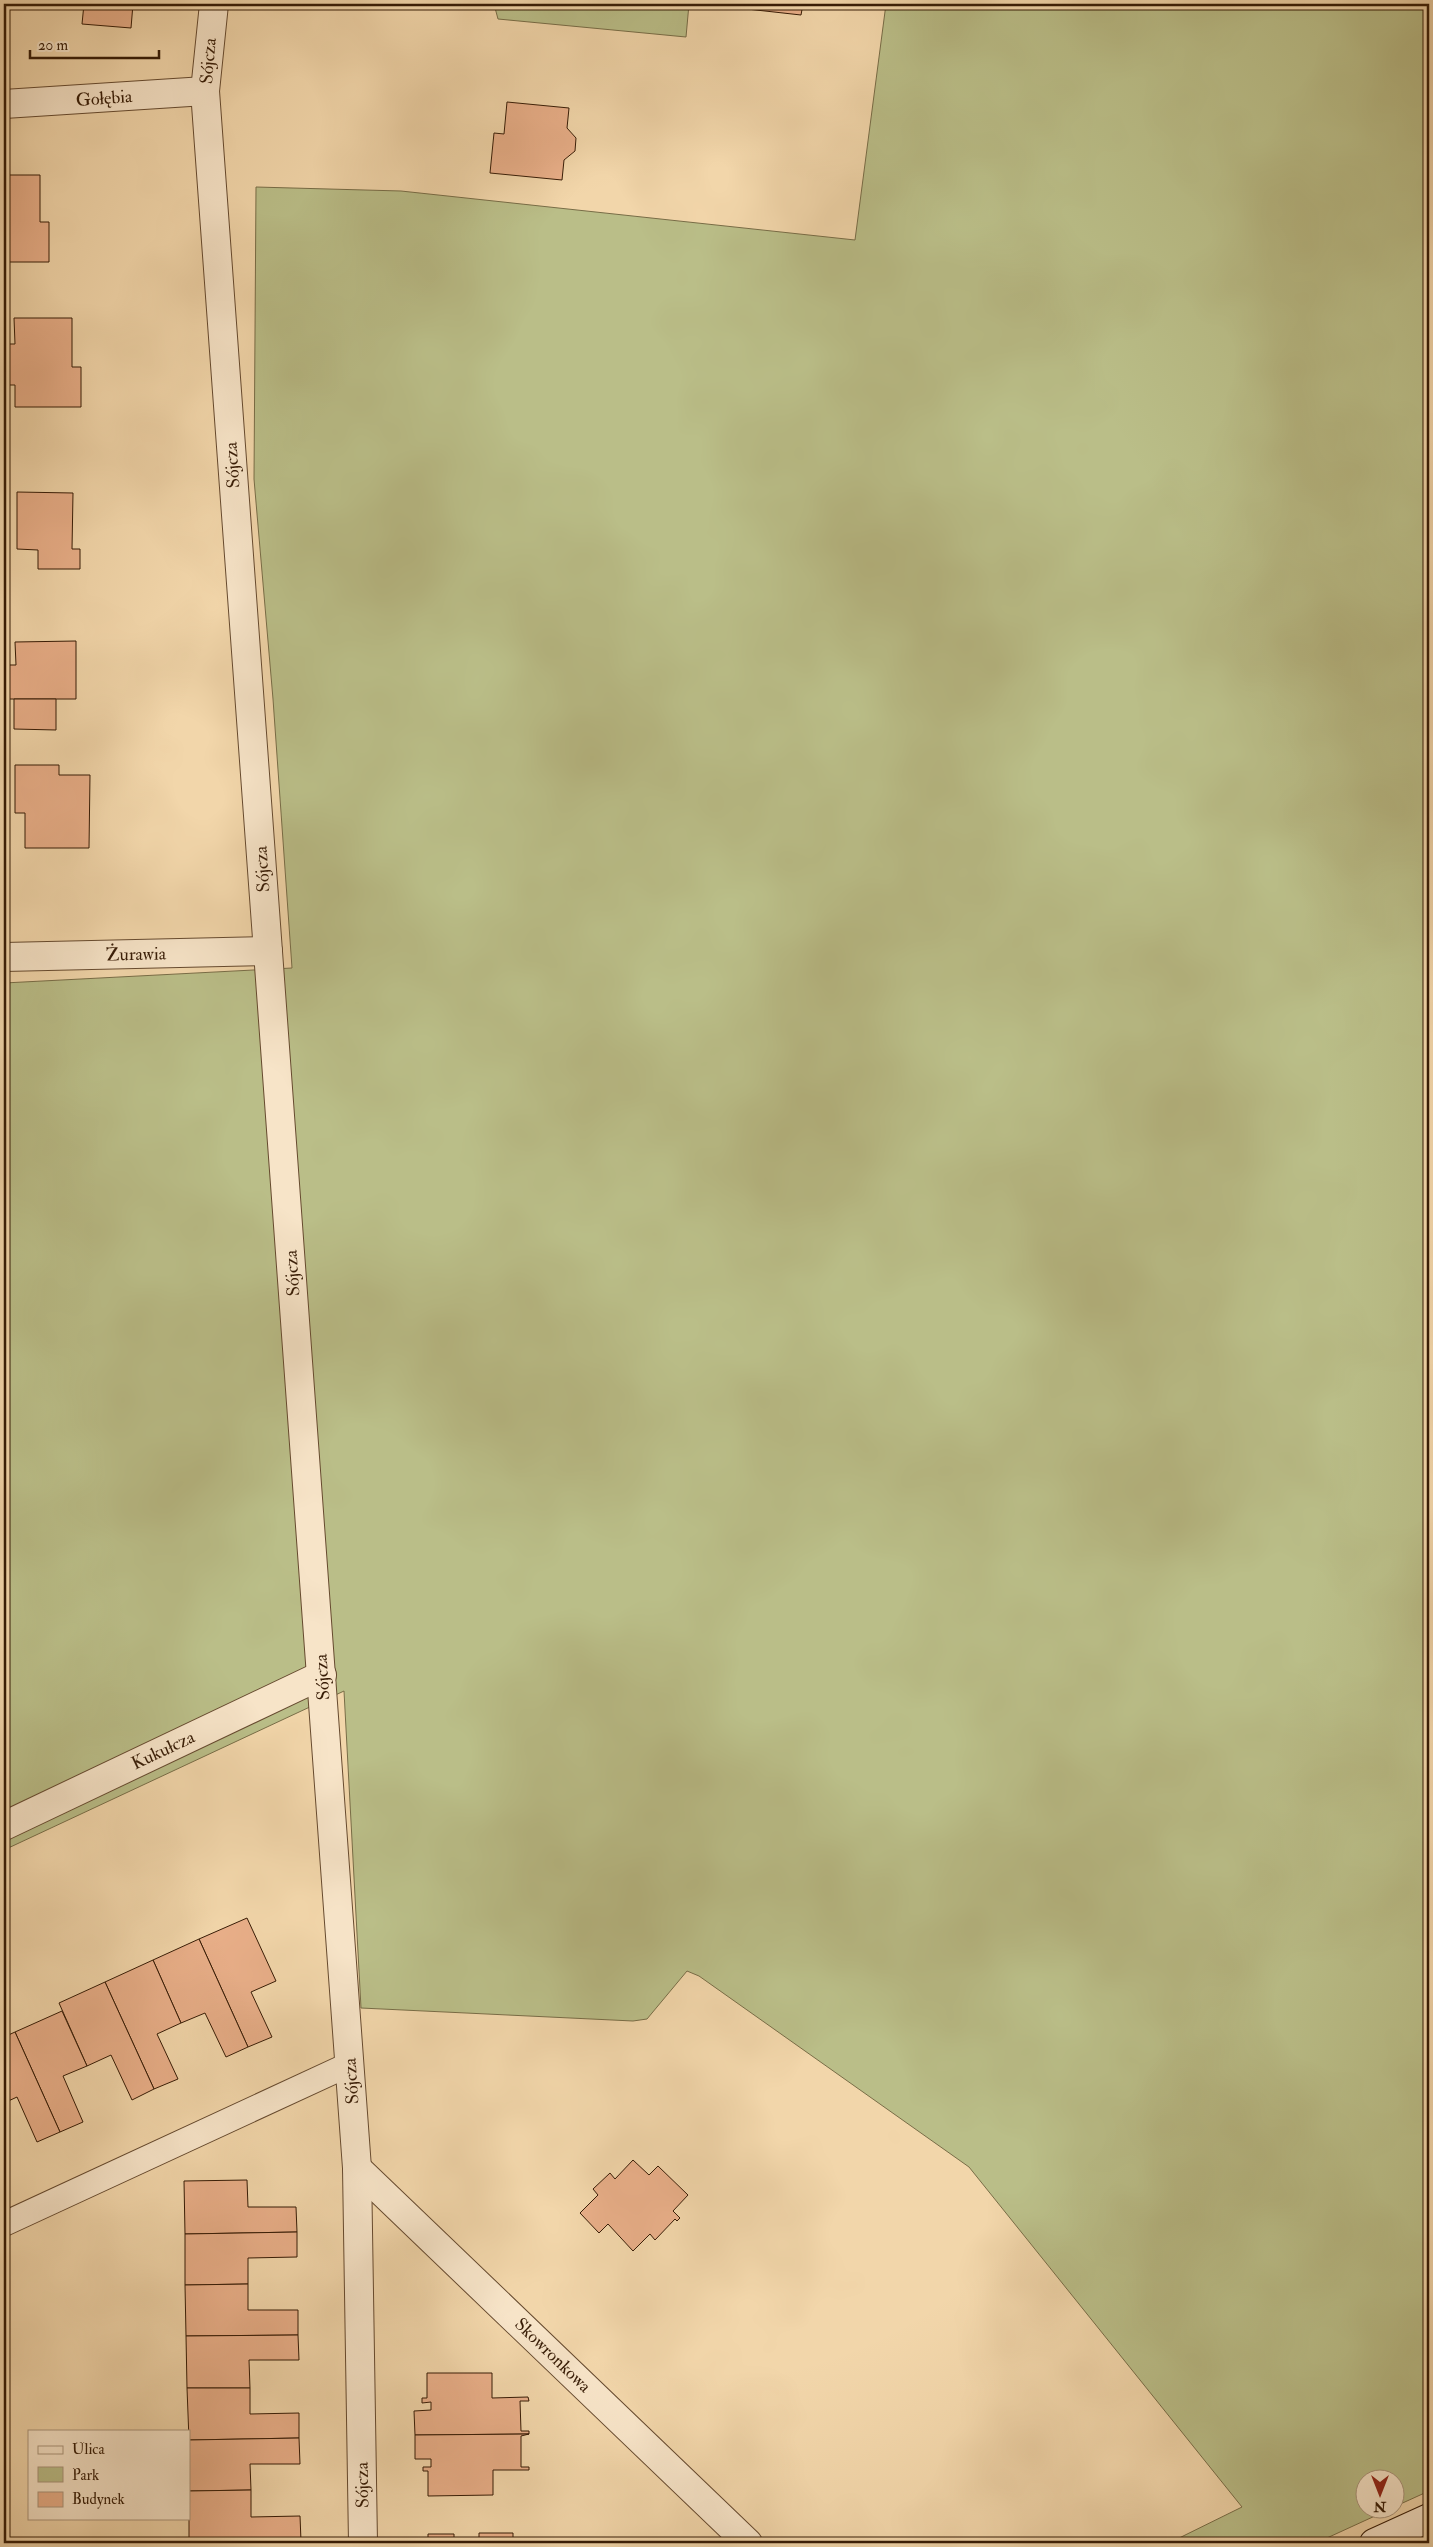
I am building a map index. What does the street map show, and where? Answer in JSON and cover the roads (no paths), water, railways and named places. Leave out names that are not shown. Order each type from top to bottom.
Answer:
[{"type":"street","name":"Sójcza","points":[[214,4],[205,91],[357,2168],[363,2543]]},
{"type":"street","name":"Gołębia","points":[[4,104],[205,91]]},
{"type":"street","name":"Żurawia","points":[[4,957],[268,951]]},
{"type":"street","name":"Kukułcza","points":[[4,1826],[322,1675]]},
{"type":"street","name":"Skowronkowa","points":[[357,2168],[748,2543]]},
{"type":"street","points":[[1374,2543],[1429,2518]]},
{"type":"lane","points":[[4,2224],[350,2064]]}]
